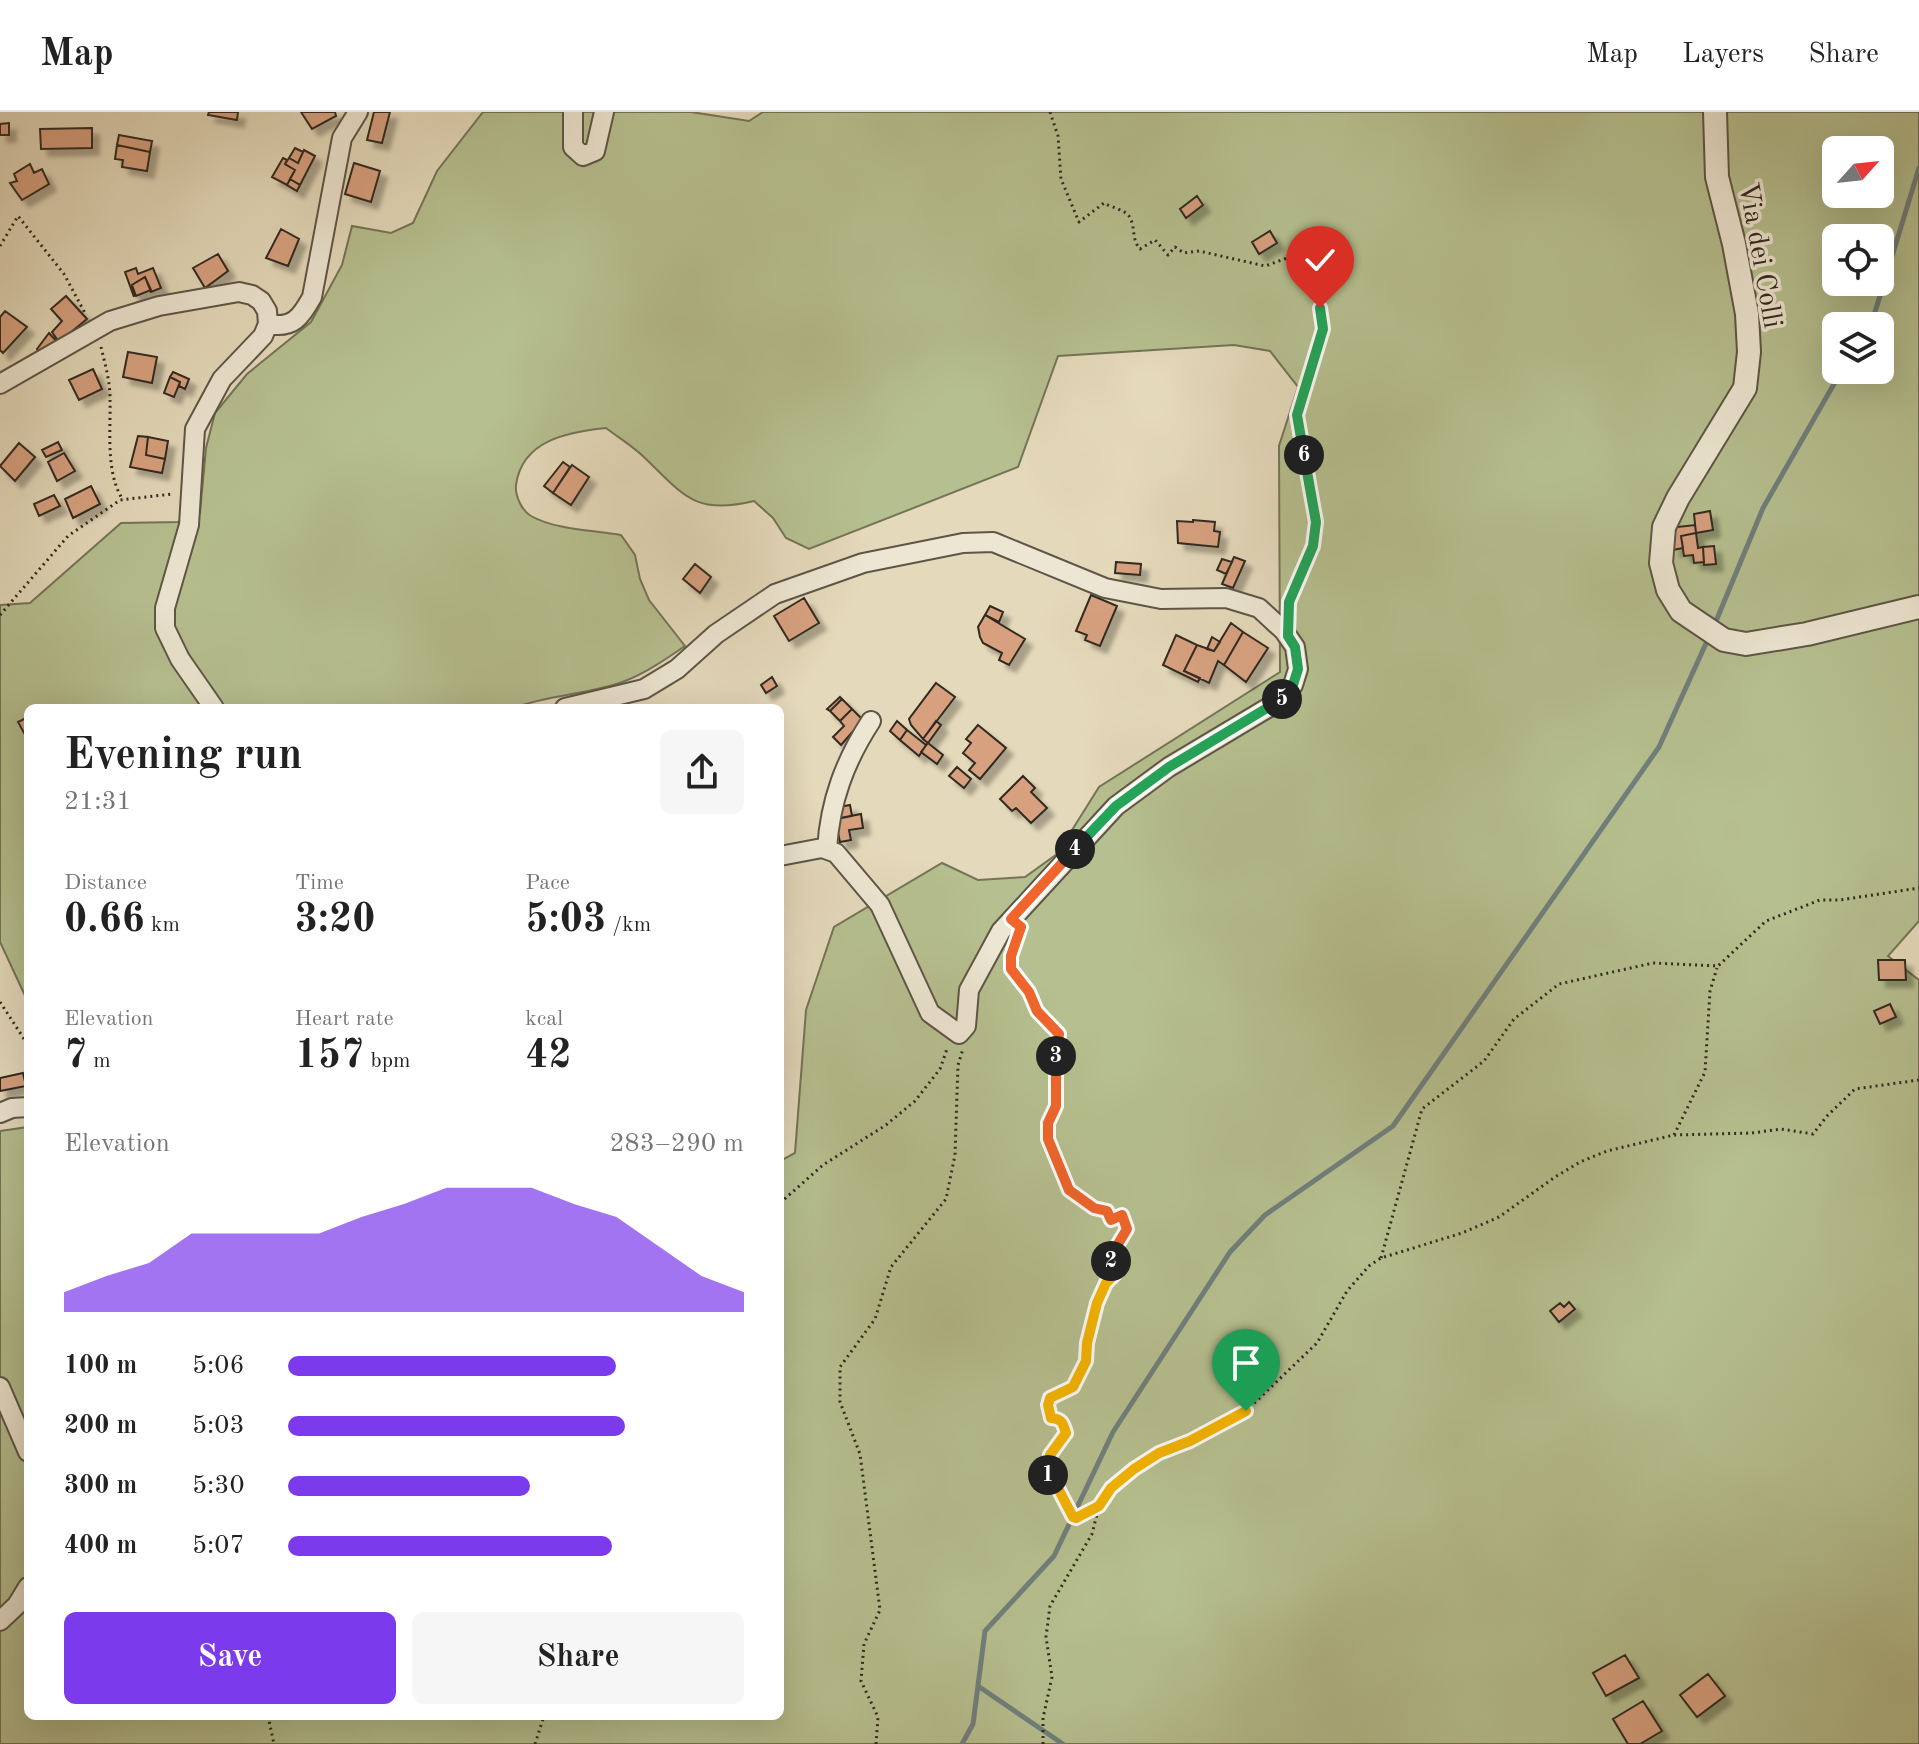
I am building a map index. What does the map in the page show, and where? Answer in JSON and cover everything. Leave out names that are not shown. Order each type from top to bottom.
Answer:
[{"type":"street","points":[[268,324],[283,327],[293,322],[312,297],[342,138],[358,112]]},
{"type":"street","points":[[573,112],[573,147],[583,156],[595,151],[604,112]]},
{"type":"street","name":"Via dei Colli","points":[[1715,112],[1717,177],[1747,314],[1749,352],[1745,388],[1678,498],[1664,527],[1661,563],[1668,590],[1681,611],[1724,640],[1746,644],[1807,634],[1919,607]]},
{"type":"street","points":[[0,384],[110,321],[159,306],[239,292],[261,301],[267,311],[268,324],[263,336],[222,379],[195,429],[189,525],[165,608],[165,628],[180,659],[211,704]]},
{"type":"street","points":[[582,704],[644,689],[677,669],[716,634],[775,594],[863,563],[963,543],[993,542],[1105,588],[1161,599],[1226,598],[1259,608],[1295,647],[1298,669],[1293,685],[1281,700],[1169,767],[1116,806],[1011,919],[1001,931],[969,990],[966,1026],[959,1034],[930,1013],[880,905],[836,853],[827,849],[784,855]]},
{"type":"street","points":[[827,849],[829,819],[850,754],[871,721]]},
{"type":"street","points":[[0,1113],[24,1107]]},
{"type":"street","points":[[0,1387],[24,1443]]},
{"type":"street","points":[[0,1621],[24,1594]]},
{"type":"path","points":[[1050,112],[1058,136],[1061,179],[1079,222],[1104,203],[1130,217],[1133,240],[1140,249],[1151,239],[1168,255],[1175,247],[1184,253],[1199,251],[1265,266],[1293,256],[1302,257],[1311,261],[1320,277],[1323,329],[1297,415],[1316,522],[1313,546],[1289,602],[1288,636]]},
{"type":"path","points":[[0,246],[18,216],[64,274],[95,329],[108,380],[113,469],[117,491],[123,500]]},
{"type":"path","points":[[0,615],[68,536],[123,500],[191,492]]},
{"type":"path","points":[[1674,1135],[1705,1072],[1710,991],[1718,966],[1766,921],[1820,900],[1840,900],[1919,888]]},
{"type":"path","points":[[1011,919],[1021,927],[1011,956],[1011,969],[1029,992],[1037,1011],[1059,1034],[1055,1062],[1056,1106],[1048,1123],[1048,1131],[1060,1172],[1069,1190],[1094,1208],[1107,1211],[1111,1220],[1122,1215],[1127,1229],[1112,1254],[1112,1265],[1117,1272],[1106,1283],[1097,1303],[1086,1361],[1073,1387],[1050,1398],[1048,1405],[1051,1418],[1059,1419],[1066,1433],[1050,1455],[1047,1475],[1053,1479],[1073,1517],[1099,1506]]},
{"type":"path","points":[[1381,1258],[1422,1109],[1484,1061],[1514,1019],[1559,984],[1653,963],[1718,966]]},
{"type":"path","points":[[0,1002],[24,1039]]},
{"type":"path","points":[[876,1744],[878,1717],[861,1681],[864,1644],[880,1610],[860,1454],[840,1402],[839,1374],[840,1367],[875,1319],[891,1267],[946,1199],[955,1155],[958,1065],[966,1026]]},
{"type":"path","points":[[784,1199],[823,1165],[886,1125],[915,1101],[940,1069],[942,1058]]},
{"type":"path","points":[[1043,1744],[1043,1718],[1052,1677],[1046,1637],[1050,1606],[1092,1534],[1099,1506],[1111,1488],[1159,1453],[1190,1441],[1246,1411],[1317,1343],[1347,1291],[1369,1266],[1381,1258],[1462,1233],[1499,1217],[1580,1162],[1607,1151],[1674,1135],[1781,1129],[1813,1134],[1855,1089],[1919,1080]]},
{"type":"path","points":[[269,1720],[274,1744]]},
{"type":"path","points":[[535,1744],[543,1720]]},
{"type":"green space","points":[[483,112],[691,112],[749,121],[763,112],[1919,112],[1919,921],[1888,956],[1919,980],[1919,1744],[0,1744],[0,1131],[24,1128],[24,1720],[784,1720],[784,1159],[795,1153],[806,1010],[834,927],[942,863],[978,880],[1025,877],[1057,854],[1099,787],[1280,672],[1279,446],[1298,387],[1270,351],[1234,345],[1058,356],[1018,467],[809,549],[786,538],[773,518],[754,501],[718,506],[693,500],[671,484],[637,450],[606,428],[577,432],[549,441],[527,458],[516,485],[522,506],[541,521],[621,535],[635,555],[649,600],[685,646],[625,681],[528,704],[24,704],[24,993],[0,942],[0,605],[30,603],[121,523],[178,522],[200,513],[206,448],[215,413],[247,374],[311,322],[342,265],[352,226],[391,233],[413,223],[437,171]]},
{"type":"building","points":[[209,112],[238,112],[237,120],[208,115]]},
{"type":"building","points":[[301,112],[335,112],[336,116],[312,129]]},
{"type":"building","points":[[374,112],[390,112],[382,143],[367,140]]},
{"type":"building","points":[[9,123],[9,135],[0,135],[0,124]]},
{"type":"building","points":[[92,128],[92,148],[41,149],[40,129]]},
{"type":"building","points":[[119,135],[152,141],[150,152],[117,145]]},
{"type":"building","points":[[117,145],[150,152],[147,171],[122,167],[123,160],[115,159]]},
{"type":"building","points":[[295,148],[303,152],[298,163],[289,158]]},
{"type":"building","points":[[304,150],[315,156],[300,185],[290,179],[295,170],[285,164],[289,158],[298,163]]},
{"type":"building","points":[[283,158],[287,160],[285,164],[295,170],[287,185],[272,177]]},
{"type":"building","points":[[354,163],[380,171],[371,202],[345,194]]},
{"type":"building","points":[[30,164],[34,173],[42,169],[49,184],[22,200],[10,183],[17,181],[14,174]]},
{"type":"building","points":[[290,179],[300,185],[297,191],[287,185]]},
{"type":"building","points":[[1197,196],[1203,205],[1186,218],[1180,209]]},
{"type":"building","points":[[281,229],[299,239],[288,266],[266,258]]},
{"type":"building","points":[[1270,231],[1277,243],[1259,254],[1252,242]]},
{"type":"building","points":[[218,254],[228,271],[205,288],[193,268]]},
{"type":"building","points":[[136,268],[138,274],[153,268],[161,288],[151,292],[145,277],[132,285],[134,297],[125,272]]},
{"type":"building","points":[[145,277],[151,290],[136,296],[132,285]]},
{"type":"building","points":[[66,296],[87,319],[59,342],[52,332],[62,321],[51,309]]},
{"type":"building","points":[[5,311],[27,327],[3,353],[0,350],[0,317]]},
{"type":"building","points":[[49,333],[59,344],[41,356],[37,349]]},
{"type":"building","points":[[128,352],[157,357],[152,383],[123,377]]},
{"type":"building","points":[[93,369],[102,389],[79,400],[69,380]]},
{"type":"building","points":[[173,372],[189,379],[185,389],[170,377]]},
{"type":"building","points":[[170,377],[180,382],[174,397],[164,393]]},
{"type":"building","points":[[138,436],[148,437],[146,455],[165,459],[162,473],[130,467]]},
{"type":"building","points":[[148,437],[168,441],[165,459],[146,455]]},
{"type":"building","points":[[58,442],[62,450],[46,457],[42,450]]},
{"type":"building","points":[[19,443],[35,457],[15,481],[0,466]]},
{"type":"building","points":[[64,453],[75,471],[57,481],[48,462]]},
{"type":"building","points":[[563,462],[570,467],[553,493],[544,486]]},
{"type":"building","points":[[572,465],[589,477],[571,505],[553,493]]},
{"type":"building","points":[[91,486],[100,504],[73,518],[65,499]]},
{"type":"building","points":[[54,495],[60,506],[39,516],[34,504]]},
{"type":"building","points":[[1710,511],[1713,530],[1696,533],[1694,514]]},
{"type":"building","points":[[1674,520],[1678,527],[1695,525],[1696,533],[1681,536],[1683,548],[1673,550]]},
{"type":"building","points":[[1177,521],[1215,522],[1214,531],[1220,532],[1218,547],[1178,543]]},
{"type":"building","points":[[1696,533],[1698,548],[1703,547],[1704,562],[1694,563],[1693,555],[1684,556],[1681,536]]},
{"type":"building","points":[[1714,546],[1716,564],[1704,565],[1703,547]]},
{"type":"building","points":[[1234,557],[1245,561],[1233,588],[1222,584]]},
{"type":"building","points":[[1222,559],[1232,562],[1226,574],[1217,570]]},
{"type":"building","points":[[1116,562],[1141,564],[1140,575],[1115,573]]},
{"type":"building","points":[[695,564],[711,577],[700,593],[683,579]]},
{"type":"building","points":[[1091,595],[1117,606],[1100,646],[1085,640],[1087,635],[1076,631]]},
{"type":"building","points":[[804,598],[819,623],[789,641],[774,616]]},
{"type":"building","points":[[990,606],[1003,612],[999,622],[985,615]]},
{"type":"building","points":[[985,615],[1025,639],[1009,665],[999,660],[1002,653],[983,643],[980,637],[978,627]]},
{"type":"building","points":[[1231,623],[1243,632],[1224,665],[1218,661],[1209,683],[1184,671],[1197,645],[1214,651]]},
{"type":"building","points":[[1243,632],[1268,648],[1246,682],[1224,665]]},
{"type":"building","points":[[1176,635],[1197,645],[1184,671],[1200,678],[1198,682],[1163,665]]},
{"type":"building","points":[[1212,637],[1220,642],[1214,651],[1207,649]]},
{"type":"building","points":[[772,677],[777,686],[766,693],[761,685]]},
{"type":"building","points":[[936,683],[955,697],[923,739],[909,719]]},
{"type":"building","points":[[840,697],[842,699],[830,711],[827,709]]},
{"type":"building","points":[[842,699],[852,709],[840,721],[830,711]]},
{"type":"building","points":[[852,709],[863,720],[841,745],[833,737],[844,726],[840,721]]},
{"type":"building","points":[[24,719],[24,733],[18,722]]},
{"type":"building","points":[[897,721],[907,730],[900,740],[890,731]]},
{"type":"building","points":[[936,721],[941,725],[928,743],[923,739]]},
{"type":"building","points":[[978,725],[1006,748],[980,779],[969,770],[975,763],[963,753],[971,743],[966,739]]},
{"type":"building","points":[[907,730],[926,745],[919,756],[900,740]]},
{"type":"building","points":[[928,743],[943,755],[937,764],[921,752]]},
{"type":"building","points":[[957,767],[971,779],[964,788],[949,776]]},
{"type":"building","points":[[1023,776],[1035,788],[1031,792],[1047,808],[1031,823],[1016,808],[1012,811],[1000,799]]},
{"type":"building","points":[[850,805],[852,816],[836,819],[834,808]]},
{"type":"building","points":[[861,814],[863,828],[849,830],[851,840],[840,842],[835,819]]},
{"type":"building","points":[[1878,960],[1905,960],[1906,980],[1879,980]]},
{"type":"building","points":[[1890,1004],[1896,1017],[1880,1024],[1874,1011]]},
{"type":"building","points":[[23,1073],[24,1086],[0,1091],[0,1078]]},
{"type":"building","points":[[1569,1302],[1575,1309],[1559,1322],[1550,1311],[1560,1303],[1564,1307]]},
{"type":"building","points":[[1625,1655],[1639,1678],[1606,1696],[1593,1673]]},
{"type":"building","points":[[1708,1674],[1725,1696],[1697,1717],[1680,1695]]},
{"type":"building","points":[[1643,1701],[1662,1731],[1640,1744],[1628,1744],[1613,1719]]},
{"type":"waterway","points":[[1875,312],[1919,168]]},
{"type":"waterway","points":[[1714,626],[1763,508],[1834,384]]},
{"type":"waterway","points":[[962,1744],[973,1724],[985,1631],[1054,1556],[1113,1432],[1230,1252],[1265,1215],[1393,1126],[1659,747],[1708,639]]},
{"type":"waterway","points":[[978,1686],[1063,1744]]},
{"type":"route","points":[[1246,1411],[1190,1441],[1159,1453],[1111,1488],[1099,1506],[1076,1518],[1062,1499],[1053,1479],[1047,1475],[1050,1455],[1066,1433],[1063,1423],[1051,1418],[1050,1398],[1073,1387],[1086,1361],[1093,1315],[1106,1283],[1117,1272],[1112,1265],[1112,1254],[1127,1229],[1122,1215],[1111,1220],[1107,1211],[1094,1208],[1069,1190],[1060,1172],[1048,1139],[1048,1123],[1056,1106],[1055,1062],[1060,1039],[1059,1034],[1037,1011],[1029,992],[1011,969],[1011,956],[1021,927],[1011,919],[1116,806],[1169,767],[1281,700],[1293,685],[1298,669],[1295,647],[1288,636],[1289,602],[1313,546],[1316,522],[1297,415],[1304,401],[1307,380],[1323,329],[1320,308]]}]
